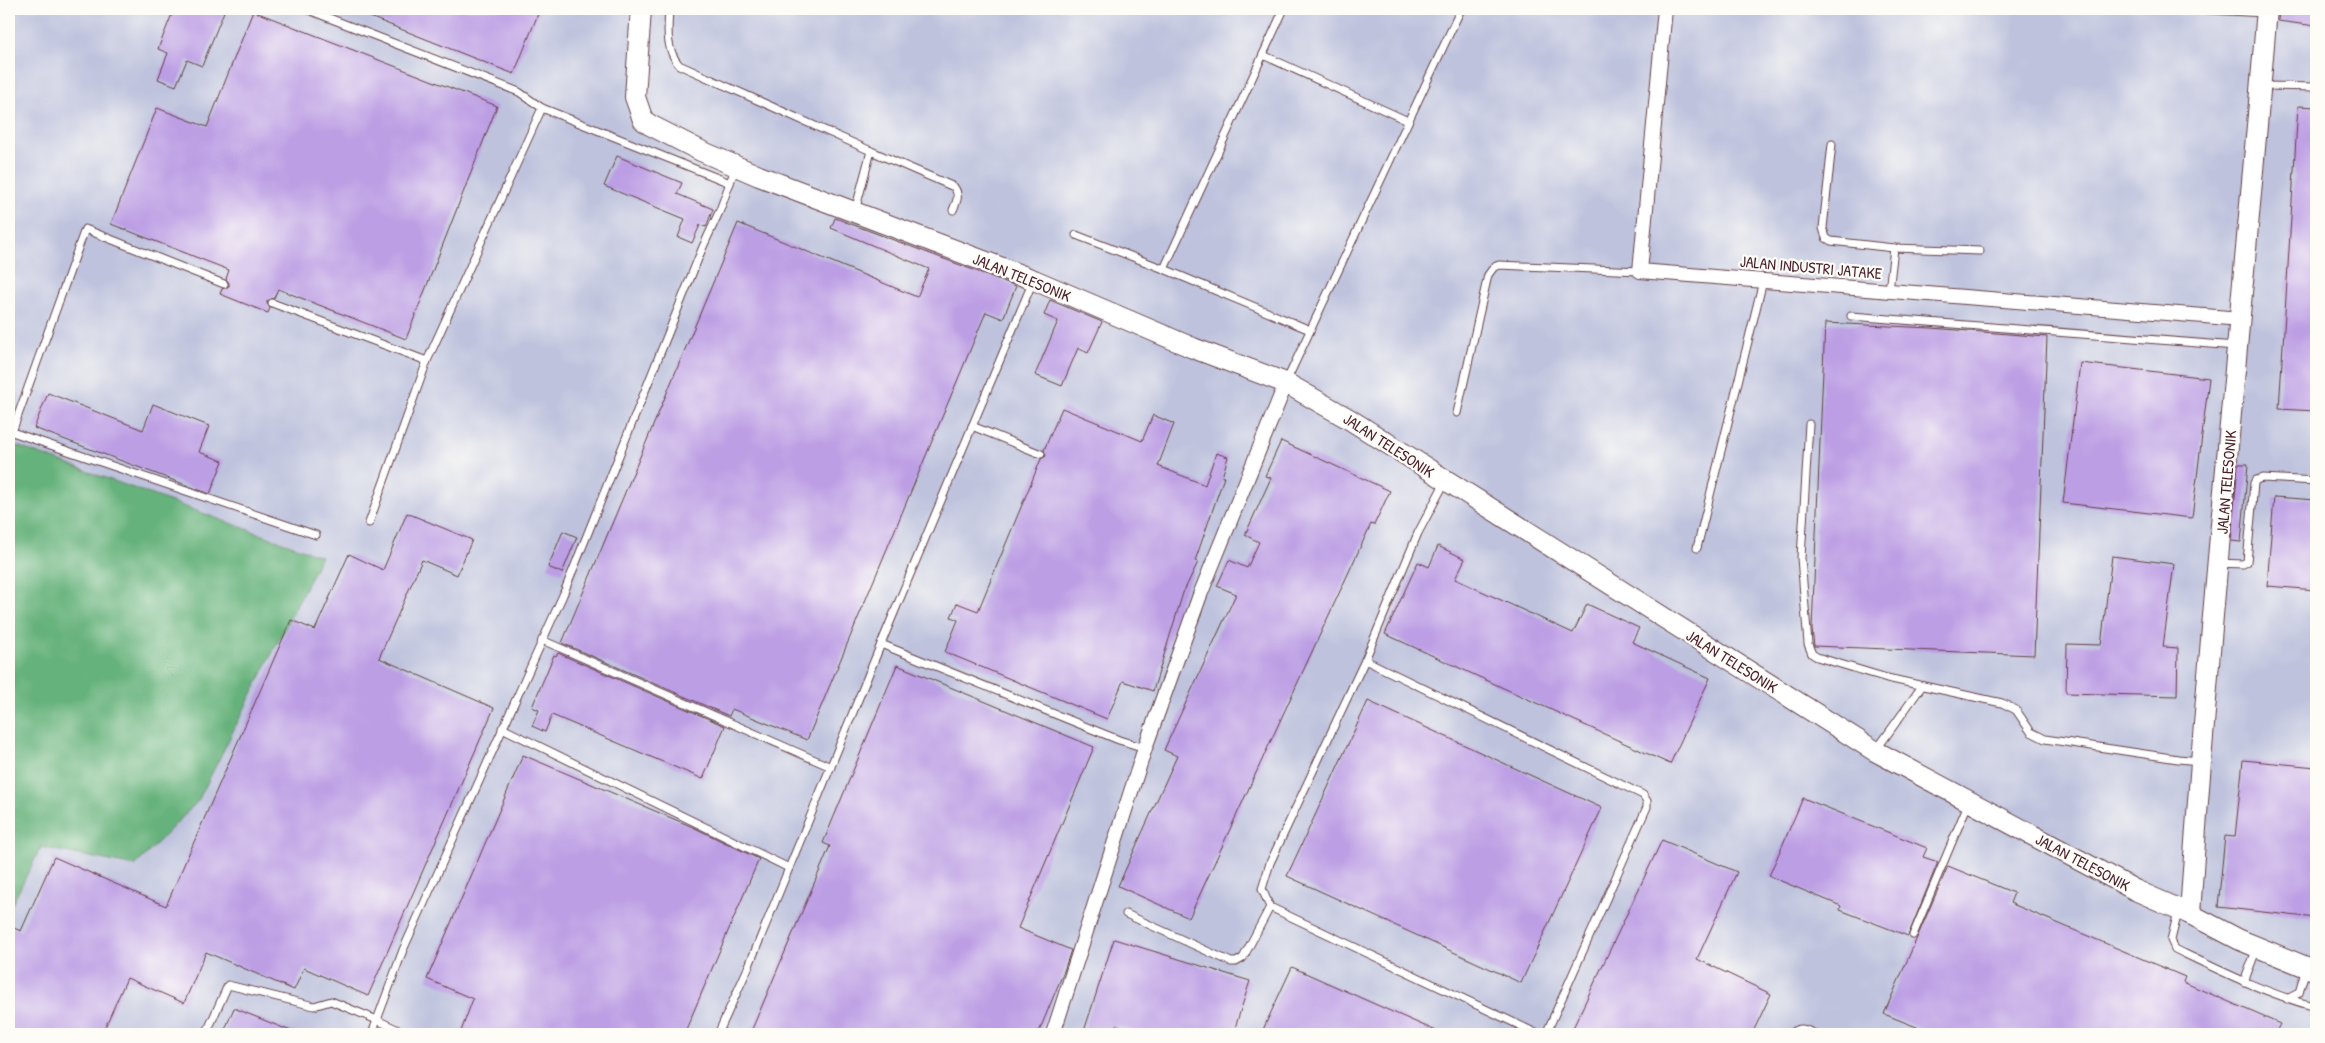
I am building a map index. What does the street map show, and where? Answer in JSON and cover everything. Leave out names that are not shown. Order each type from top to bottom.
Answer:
[{"type":"street","name":"JALAN TELESONIK","points":[[641,9],[635,98],[643,120],[701,151],[733,174],[855,212],[1034,280],[1193,348],[1286,383],[1349,419],[1445,482],[1875,751],[2135,890],[2258,948],[2311,970]]},
{"type":"street","points":[[1640,271],[1665,9]]},
{"type":"street","name":"JALAN TELESONIK","points":[[2185,912],[2239,346],[2267,11]]},
{"type":"street","name":"JALAN INDUSTRI JATAKE","points":[[1640,271],[2241,319]]},
{"type":"street","points":[[1053,1034],[1145,748],[1200,595],[1286,383]]},
{"type":"lane","points":[[306,9],[519,92],[542,108],[733,174],[566,586],[403,950],[372,1034]]},
{"type":"lane","points":[[669,9],[667,38],[672,57],[679,65],[954,187],[958,192],[958,199],[953,210]]},
{"type":"lane","points":[[1164,269],[1284,9]]},
{"type":"lane","points":[[1286,383],[1461,9]]},
{"type":"lane","points":[[2194,9],[2267,11]]},
{"type":"lane","points":[[1263,55],[1408,121]]},
{"type":"lane","points":[[2261,86],[2316,87]]},
{"type":"lane","points":[[369,523],[427,361],[542,108]]},
{"type":"lane","points":[[1832,144],[1823,228],[1826,238],[1831,241],[1894,248],[1980,251]]},
{"type":"lane","points":[[855,212],[871,151]]},
{"type":"lane","points":[[224,284],[85,229],[12,432],[316,534]]},
{"type":"lane","points":[[1076,236],[1164,269],[1310,330]]},
{"type":"lane","points":[[1888,291],[1894,248]]},
{"type":"lane","points":[[1458,413],[1488,275],[1494,267],[1499,265],[1640,271]]},
{"type":"lane","points":[[718,1034],[1034,280]]},
{"type":"lane","points":[[1697,548],[1763,281]]},
{"type":"lane","points":[[272,303],[427,361]]},
{"type":"lane","points":[[1851,316],[2239,346]]},
{"type":"lane","points":[[1809,424],[1801,558],[1810,649],[1817,657],[1922,686],[2002,703],[2016,710],[2031,732],[2045,739],[2178,759],[2200,760]]},
{"type":"lane","points":[[972,426],[1041,454]]},
{"type":"lane","points":[[2218,563],[2243,564],[2247,562],[2254,483],[2256,480],[2263,478],[2316,481]]},
{"type":"lane","points":[[1445,482],[1418,532],[1365,660],[1270,863],[1262,888],[1270,908],[1538,1034]]},
{"type":"lane","points":[[542,640],[831,767]]},
{"type":"lane","points":[[881,644],[1119,740],[1145,748]]},
{"type":"lane","points":[[1365,660],[1643,795],[1647,801],[1647,807],[1546,1034]]},
{"type":"lane","points":[[1875,751],[1922,686]]},
{"type":"lane","points":[[502,728],[789,868]]},
{"type":"lane","points":[[1913,935],[1969,801]]},
{"type":"lane","points":[[1126,914],[1231,962],[1236,962],[1243,958],[1270,908]]},
{"type":"lane","points":[[2185,912],[2171,940],[2175,950],[2244,982],[2287,999],[2316,1007]]},
{"type":"lane","points":[[2244,982],[2258,948]]},
{"type":"lane","points":[[2287,999],[2300,993],[2311,970]]},
{"type":"lane","points":[[206,1034],[228,985],[314,1006],[331,1001],[407,1034]]},
{"type":"lane","points":[[1791,1034],[1800,1028],[1815,1034]]},
{"type":"shaded area","points":[[9,9],[2316,9],[2316,1034],[9,1034],[9,910],[41,847],[135,866],[321,556],[9,443]]},
{"type":"green space","points":[[9,443],[321,556],[198,801],[135,866],[41,847],[9,910]]},
{"type":"building","points":[[174,9],[225,9],[202,66],[187,60],[176,86],[158,79],[168,53],[158,49]]},
{"type":"building","points":[[350,9],[540,9],[514,74]]},
{"type":"building","points":[[2279,9],[2316,9],[2316,26],[2278,21]]},
{"type":"building","points":[[253,11],[497,106],[406,339],[278,289],[274,298],[267,301],[270,308],[268,313],[220,294],[222,289],[229,286],[226,279],[229,270],[111,224],[157,108],[207,127]]},
{"type":"building","points":[[2298,106],[2316,107],[2316,411],[2279,409]]},
{"type":"building","points":[[617,156],[682,183],[677,194],[713,209],[706,227],[700,225],[692,243],[678,237],[685,219],[604,186]]},
{"type":"building","points":[[835,218],[1016,286],[1003,319],[986,312],[807,740],[732,709],[729,716],[562,643],[738,223],[917,297],[929,269],[831,228]]},
{"type":"building","points":[[1050,300],[1102,322],[1088,353],[1078,348],[1062,386],[1035,375],[1058,321],[1044,315]]},
{"type":"building","points":[[1825,323],[1931,328],[2047,337],[2034,655],[1814,646],[1812,629]]},
{"type":"building","points":[[2080,363],[2209,378],[2192,518],[2063,503]]},
{"type":"building","points":[[48,393],[143,430],[153,404],[209,426],[199,452],[223,461],[210,494],[34,428]]},
{"type":"building","points":[[1062,408],[1142,441],[1153,415],[1174,424],[1158,466],[1205,485],[1216,453],[1228,457],[1222,477],[1224,477],[1195,561],[1198,562],[1183,593],[1153,691],[1123,681],[1107,719],[945,652],[958,620],[951,617],[957,603],[978,611],[1041,459],[1046,456],[1044,450]]},
{"type":"building","points":[[1281,441],[1390,491],[1374,525],[1371,524],[1189,918],[1118,886],[1177,756],[1164,750],[1236,594],[1217,586],[1229,560],[1247,568],[1259,542],[1245,535],[1271,478],[1265,476]]},
{"type":"building","points":[[2238,464],[2248,464],[2241,542],[2231,541]]},
{"type":"building","points":[[2274,497],[2316,500],[2316,590],[2267,586]]},
{"type":"building","points":[[407,513],[472,540],[457,575],[422,560],[379,658],[494,708],[368,996],[304,968],[294,990],[206,952],[184,1003],[127,978],[102,1034],[9,1034],[9,926],[21,931],[54,857],[166,906],[291,620],[315,630],[349,554],[383,570]]},
{"type":"building","points":[[563,531],[577,537],[562,573],[548,567]]},
{"type":"building","points":[[1438,546],[1465,559],[1455,579],[1573,633],[1587,604],[1639,628],[1632,642],[1710,678],[1670,764],[1385,634],[1418,562],[1429,567]]},
{"type":"building","points":[[2112,556],[2174,564],[2163,647],[2178,648],[2177,696],[2066,693],[2067,644],[2101,645]]},
{"type":"building","points":[[558,653],[725,726],[703,779],[552,715],[545,732],[532,726],[539,710],[532,707],[554,655],[556,656]]},
{"type":"building","points":[[897,665],[1094,747],[1018,928],[1071,950],[1064,971],[1038,1034],[750,1034],[830,846],[823,843]]},
{"type":"building","points":[[1368,701],[1602,808],[1521,983],[1287,876]]},
{"type":"building","points":[[523,755],[695,828],[759,859],[684,1034],[460,1034],[473,999],[427,979]]},
{"type":"building","points":[[2243,760],[2316,767],[2316,918],[2218,907],[2225,836],[2235,837]]},
{"type":"building","points":[[1803,798],[1927,848],[1923,857],[1938,862],[1908,936],[1840,910],[1841,906],[1769,876]]},
{"type":"building","points":[[1662,840],[1737,872],[1697,959],[1771,994],[1752,1034],[1586,1034],[1573,1028]]},
{"type":"building","points":[[1948,866],[2014,893],[2010,903],[2185,977],[2183,982],[2280,1024],[2275,1034],[1934,1034],[1884,1014]]},
{"type":"building","points":[[1114,939],[1250,981],[1233,1034],[1146,1034],[1116,1025],[1113,1034],[1094,1034],[1084,1031]]},
{"type":"building","points":[[1292,967],[1388,1010],[1443,1034],[1261,1034]]},
{"type":"building","points":[[234,1008],[298,1034],[223,1034]]}]
